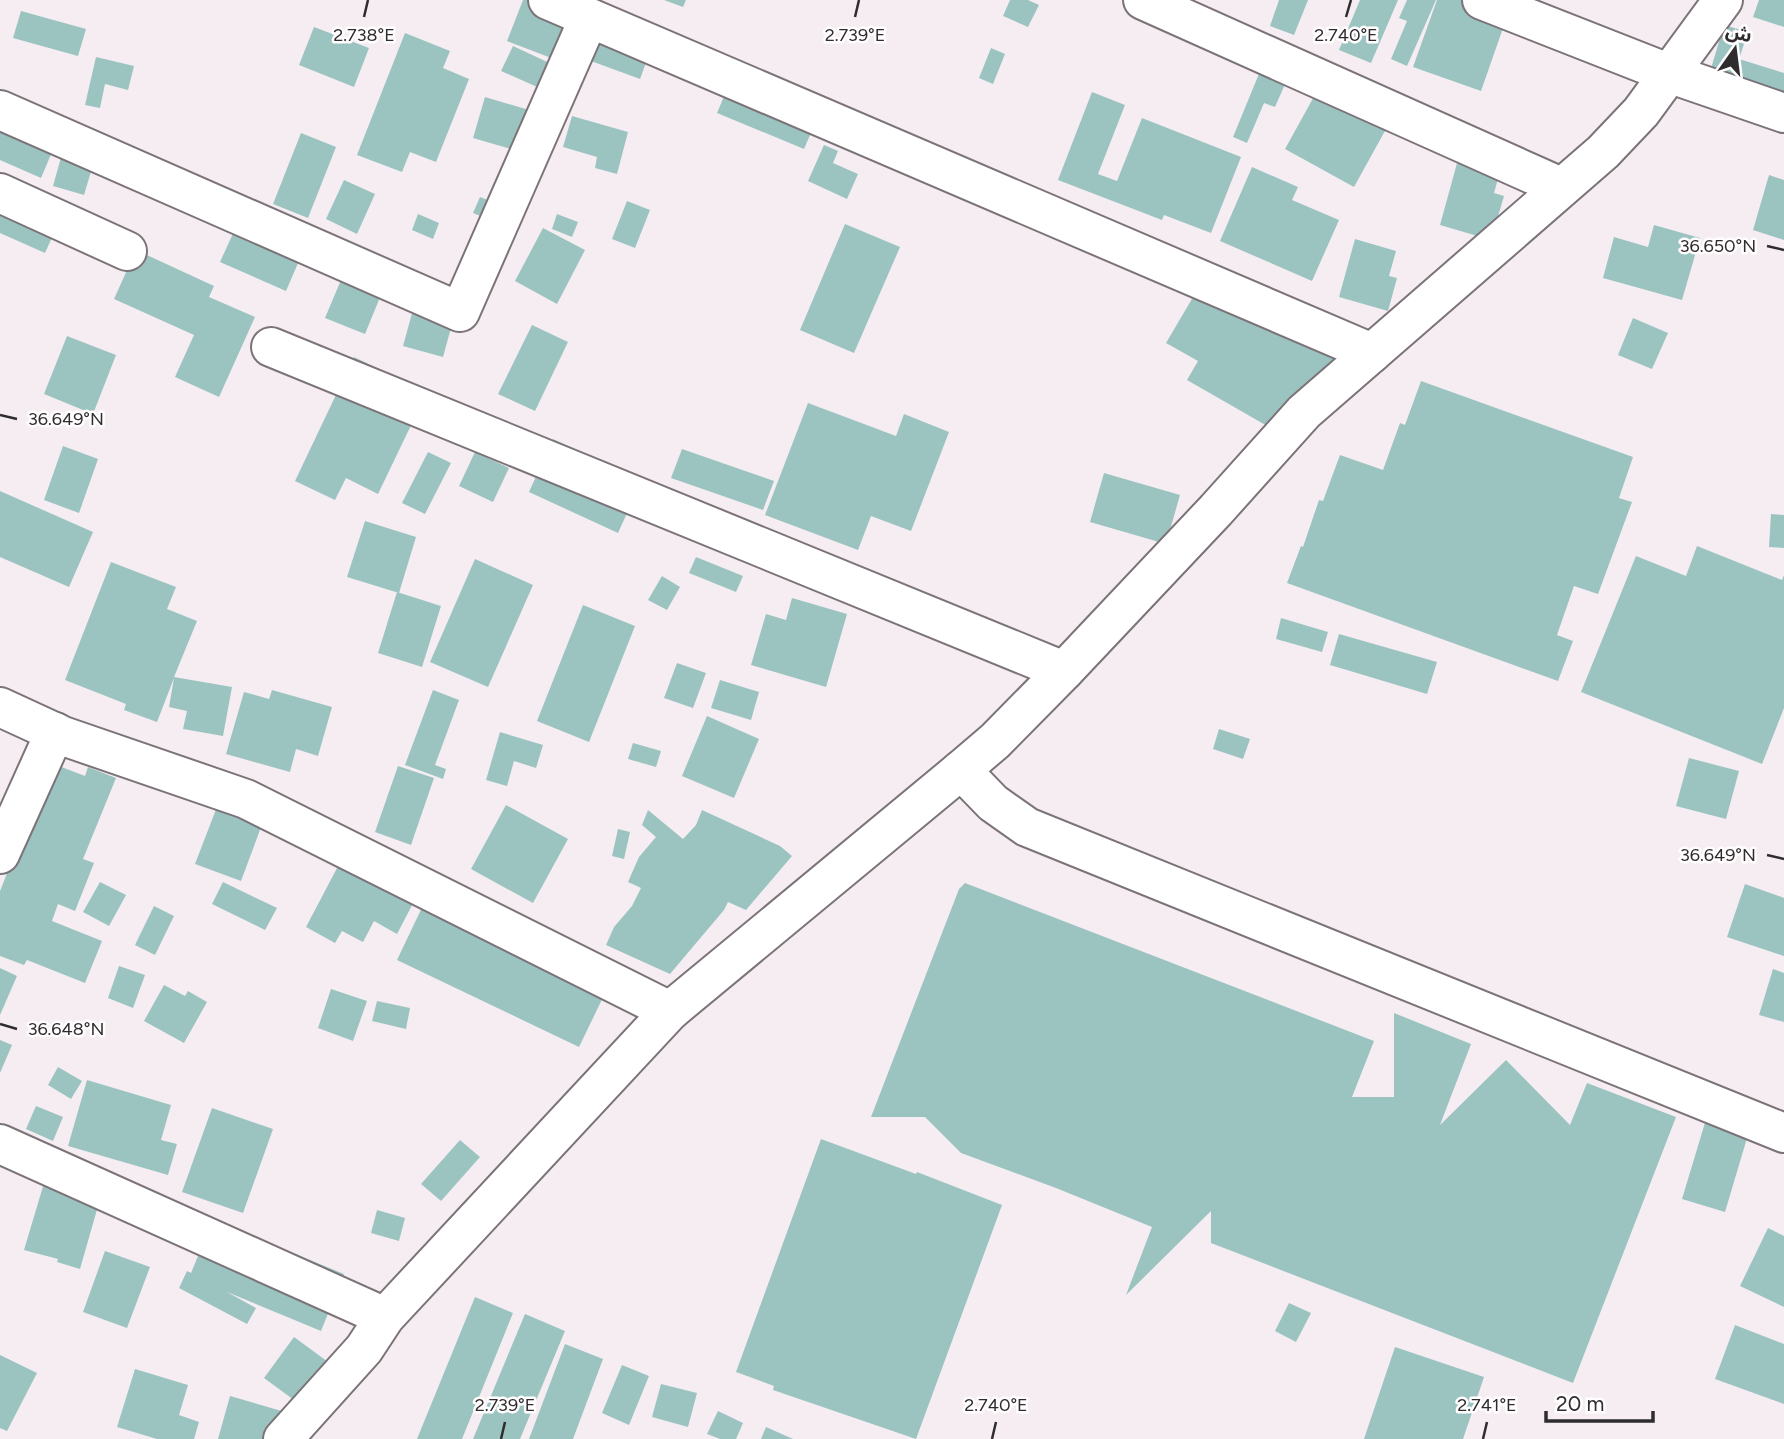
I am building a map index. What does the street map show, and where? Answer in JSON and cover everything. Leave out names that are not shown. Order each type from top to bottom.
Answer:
[{"type":"street","points":[[548,0],[1372,352]]},
{"type":"street","points":[[1143,0],[1561,187]]},
{"type":"street","points":[[1482,0],[1668,74],[1784,113]]},
{"type":"street","points":[[283,1439],[364,1349],[385,1317],[670,1012],[995,741],[1216,510],[1304,412],[1603,152],[1641,112],[1723,0]]},
{"type":"street","points":[[0,110],[460,312],[589,18]]},
{"type":"street","points":[[0,193],[127,251]]},
{"type":"street","points":[[271,347],[1063,671]]},
{"type":"street","points":[[0,707],[55,732],[246,799],[670,1012]]},
{"type":"street","points":[[0,854],[55,732]]},
{"type":"street","points":[[961,770],[993,803],[1027,827],[1784,1133]]},
{"type":"street","points":[[0,1144],[385,1317]]},
{"type":"building","points":[[523,0],[580,0],[567,64],[507,41]]},
{"type":"building","points":[[664,0],[686,0],[683,7]]},
{"type":"building","points":[[1010,0],[1028,0],[1039,5],[1028,27],[1003,16]]},
{"type":"building","points":[[1279,0],[1308,0],[1294,35],[1270,26]]},
{"type":"building","points":[[1360,0],[1398,0],[1371,63],[1339,50]]},
{"type":"building","points":[[1407,0],[1436,0],[1407,66],[1391,59],[1407,21],[1399,18]]},
{"type":"building","points":[[1437,0],[1478,0],[1509,11],[1481,91],[1413,67]]},
{"type":"building","points":[[1759,0],[1784,0],[1784,27],[1753,17]]},
{"type":"building","points":[[21,11],[86,29],[78,56],[13,38]]},
{"type":"building","points":[[607,16],[657,33],[640,79],[591,61]]},
{"type":"building","points":[[1724,25],[1748,32],[1739,59],[1784,73],[1784,98],[1709,75]]},
{"type":"building","points":[[314,27],[369,48],[354,87],[299,65]]},
{"type":"building","points":[[405,33],[450,51],[443,68],[469,79],[436,162],[410,152],[402,172],[357,155]]},
{"type":"building","points":[[513,46],[573,74],[562,98],[501,71]]},
{"type":"building","points":[[991,48],[1005,54],[993,84],[979,78]]},
{"type":"building","points":[[96,57],[134,66],[128,90],[105,84],[100,108],[85,105]]},
{"type":"building","points":[[739,61],[826,98],[804,149],[717,113]]},
{"type":"building","points":[[1263,64],[1289,75],[1275,107],[1264,103],[1247,143],[1233,137]]},
{"type":"building","points":[[1322,82],[1391,120],[1354,187],[1285,149]]},
{"type":"building","points":[[1092,92],[1125,105],[1098,174],[1117,181],[1142,118],[1241,157],[1211,233],[1164,215],[1162,220],[1058,180]]},
{"type":"building","points":[[485,97],[529,110],[518,151],[473,138]]},
{"type":"building","points":[[0,98],[63,126],[41,178],[0,160]]},
{"type":"building","points":[[572,116],[628,132],[617,174],[595,168],[597,157],[563,147]]},
{"type":"building","points":[[69,129],[101,138],[84,195],[53,186]]},
{"type":"building","points":[[301,133],[336,147],[308,218],[273,204]]},
{"type":"building","points":[[824,145],[838,151],[833,163],[858,174],[847,199],[808,181]]},
{"type":"building","points":[[1462,145],[1504,157],[1494,193],[1504,196],[1491,240],[1440,225]]},
{"type":"building","points":[[1252,167],[1298,187],[1292,200],[1339,220],[1312,281],[1220,241]]},
{"type":"building","points":[[1769,175],[1784,180],[1784,240],[1753,230]]},
{"type":"building","points":[[344,180],[375,194],[357,234],[326,219]]},
{"type":"building","points":[[0,197],[58,224],[45,253],[0,233]]},
{"type":"building","points":[[480,197],[500,205],[493,221],[473,213]]},
{"type":"building","points":[[627,201],[650,210],[635,248],[612,239]]},
{"type":"building","points":[[246,205],[311,233],[286,291],[220,262]]},
{"type":"building","points":[[418,214],[439,223],[433,239],[412,230]]},
{"type":"building","points":[[557,214],[578,222],[572,237],[552,229]]},
{"type":"building","points":[[845,224],[900,247],[854,353],[800,330]]},
{"type":"building","points":[[1654,225],[1700,238],[1682,300],[1603,278],[1614,237],[1648,247]]},
{"type":"building","points":[[543,228],[585,250],[557,304],[515,281]]},
{"type":"building","points":[[1355,239],[1396,251],[1389,276],[1397,278],[1388,311],[1339,297]]},
{"type":"building","points":[[354,249],[383,290],[365,334],[325,318]]},
{"type":"building","points":[[136,250],[214,286],[209,297],[255,317],[219,397],[175,377],[194,335],[114,299]]},
{"type":"building","points":[[1206,275],[1341,354],[1290,439],[1187,380],[1198,361],[1166,343]]},
{"type":"building","points":[[414,306],[454,317],[443,357],[403,346]]},
{"type":"building","points":[[1633,318],[1668,333],[1652,369],[1618,355]]},
{"type":"building","points":[[532,325],[568,342],[535,411],[498,394]]},
{"type":"building","points":[[67,336],[116,355],[93,414],[44,394]]},
{"type":"building","points":[[354,357],[427,392],[378,494],[346,478],[335,500],[295,481]]},
{"type":"building","points":[[1421,381],[1633,457],[1619,498],[1632,502],[1598,594],[1574,586],[1557,635],[1573,641],[1558,681],[1287,583],[1319,500],[1323,501],[1340,455],[1383,470],[1400,423],[1405,425]]},
{"type":"building","points":[[808,403],[896,436],[904,414],[949,432],[911,531],[871,516],[858,550],[765,515]]},
{"type":"building","points":[[553,439],[642,480],[618,533],[529,492]]},
{"type":"building","points":[[63,446],[98,459],[79,513],[44,500]]},
{"type":"building","points":[[682,449],[774,481],[763,510],[671,478]]},
{"type":"building","points":[[428,452],[451,463],[425,514],[402,503]]},
{"type":"building","points":[[475,452],[509,468],[493,502],[459,486]]},
{"type":"building","points":[[1104,473],[1180,495],[1166,544],[1090,522]]},
{"type":"building","points":[[0,491],[93,532],[69,587],[0,557]]},
{"type":"building","points":[[1771,514],[1784,515],[1784,548],[1769,547]]},
{"type":"building","points":[[365,521],[416,537],[399,593],[347,577]]},
{"type":"building","points":[[1697,546],[1782,580],[1784,575],[1784,708],[1762,764],[1581,692],[1636,556],[1686,576]]},
{"type":"building","points":[[696,557],[743,576],[736,592],[689,573]]},
{"type":"building","points":[[475,559],[533,585],[488,687],[430,662]]},
{"type":"building","points":[[111,562],[176,587],[167,609],[197,621],[174,677],[232,687],[223,736],[183,729],[187,711],[169,707],[174,678],[157,722],[124,710],[126,704],[65,680]]},
{"type":"building","points":[[662,576],[680,587],[667,610],[648,600]]},
{"type":"building","points":[[397,592],[441,606],[422,667],[378,653]]},
{"type":"building","points":[[792,598],[847,614],[826,687],[751,665],[766,614],[786,620]]},
{"type":"building","points":[[583,605],[635,626],[589,742],[537,721]]},
{"type":"building","points":[[1281,618],[1328,632],[1322,652],[1276,639]]},
{"type":"building","points":[[1339,634],[1437,662],[1427,694],[1330,665]]},
{"type":"building","points":[[677,663],[706,673],[693,708],[664,698]]},
{"type":"building","points":[[720,680],[759,692],[751,720],[711,708]]},
{"type":"building","points":[[272,690],[332,707],[318,756],[296,749],[290,772],[226,754],[244,692],[269,699]]},
{"type":"building","points":[[433,690],[459,700],[435,765],[446,769],[443,779],[405,765]]},
{"type":"building","points":[[707,716],[759,739],[734,798],[682,776]]},
{"type":"building","points":[[1219,729],[1250,739],[1243,759],[1213,749]]},
{"type":"building","points":[[500,732],[543,745],[536,768],[514,761],[507,786],[486,780]]},
{"type":"building","points":[[633,743],[661,751],[656,767],[628,759]]},
{"type":"building","points":[[1689,758],[1739,771],[1726,819],[1676,806]]},
{"type":"building","points":[[51,763],[85,776],[88,767],[116,778],[83,859],[94,863],[75,911],[58,904],[52,921],[102,941],[85,983],[27,960],[24,965],[0,956],[0,891]]},
{"type":"building","points":[[398,766],[434,778],[411,845],[375,832]]},
{"type":"building","points":[[225,786],[270,803],[241,881],[195,864]]},
{"type":"building","points":[[506,805],[568,839],[533,903],[471,869]]},
{"type":"building","points":[[648,810],[683,839],[696,825],[702,810],[780,846],[792,856],[746,910],[728,902],[670,974],[606,945],[614,927],[632,906],[641,888],[628,882],[639,857],[656,837],[642,825]]},
{"type":"building","points":[[618,829],[630,832],[624,859],[612,856]]},
{"type":"building","points":[[346,851],[420,890],[397,934],[374,921],[363,942],[342,931],[335,943],[306,927]]},
{"type":"building","points":[[100,882],[126,895],[109,926],[83,912]]},
{"type":"building","points":[[223,882],[277,908],[265,930],[212,904]]},
{"type":"building","points":[[965,883],[1374,1041],[1352,1097],[1394,1097],[1394,1013],[1471,1044],[1440,1125],[1506,1060],[1570,1125],[1587,1083],[1676,1117],[1573,1383],[1211,1243],[1211,1211],[1126,1295],[1152,1227],[961,1153],[925,1117],[871,1117],[959,889]]},
{"type":"building","points":[[1745,884],[1784,898],[1784,956],[1727,937]]},
{"type":"building","points":[[427,897],[609,985],[579,1047],[397,960]]},
{"type":"building","points":[[154,906],[174,916],[155,955],[135,945]]},
{"type":"building","points":[[119,966],[145,975],[133,1008],[108,998]]},
{"type":"building","points":[[0,968],[17,976],[0,1015]]},
{"type":"building","points":[[1773,969],[1784,973],[1784,1022],[1759,1015]]},
{"type":"building","points":[[164,985],[185,996],[188,991],[207,1002],[184,1043],[144,1021]]},
{"type":"building","points":[[331,989],[367,1001],[353,1041],[318,1028]]},
{"type":"building","points":[[377,1001],[410,1008],[406,1029],[372,1021]]},
{"type":"building","points":[[0,1040],[12,1045],[0,1073]]},
{"type":"building","points":[[58,1067],[82,1081],[71,1099],[48,1085]]},
{"type":"building","points":[[87,1080],[171,1105],[161,1140],[177,1144],[168,1175],[68,1146]]},
{"type":"building","points":[[36,1106],[63,1117],[53,1141],[26,1129]]},
{"type":"building","points":[[212,1108],[273,1129],[243,1213],[182,1192]]},
{"type":"building","points":[[1707,1116],[1750,1128],[1725,1212],[1682,1199]]},
{"type":"building","points":[[821,1139],[1002,1205],[916,1439],[773,1390],[774,1386],[736,1372]]},
{"type":"building","points":[[460,1140],[480,1157],[441,1201],[421,1184]]},
{"type":"building","points":[[44,1183],[100,1199],[80,1269],[57,1262],[58,1259],[24,1250]]},
{"type":"building","points":[[377,1210],[405,1218],[399,1241],[371,1233]]},
{"type":"building","points":[[213,1220],[344,1274],[321,1331],[227,1292],[256,1308],[247,1324],[179,1288],[187,1271],[191,1273]]},
{"type":"building","points":[[1768,1228],[1784,1236],[1784,1307],[1740,1286]]},
{"type":"building","points":[[105,1251],[150,1267],[127,1328],[83,1312]]},
{"type":"building","points":[[475,1297],[513,1313],[462,1439],[417,1439]]},
{"type":"building","points":[[1289,1303],[1311,1313],[1296,1342],[1275,1331]]},
{"type":"building","points":[[525,1314],[565,1331],[520,1439],[473,1439]]},
{"type":"building","points":[[1735,1325],[1784,1344],[1784,1404],[1715,1379]]},
{"type":"building","points":[[294,1337],[354,1381],[324,1422],[264,1378]]},
{"type":"building","points":[[565,1344],[603,1359],[573,1439],[529,1439]]},
{"type":"building","points":[[1395,1347],[1484,1377],[1463,1439],[1364,1439]]},
{"type":"building","points":[[0,1355],[37,1373],[7,1431],[0,1428]]},
{"type":"building","points":[[622,1365],[649,1376],[629,1425],[602,1413]]},
{"type":"building","points":[[135,1369],[188,1385],[179,1415],[199,1422],[194,1439],[157,1439],[117,1427]]},
{"type":"building","points":[[661,1384],[697,1393],[688,1427],[652,1417]]},
{"type":"building","points":[[230,1396],[292,1414],[284,1439],[218,1439]]},
{"type":"building","points":[[718,1411],[743,1423],[736,1439],[720,1439],[707,1434]]},
{"type":"building","points":[[766,1427],[793,1439],[761,1439]]}]
